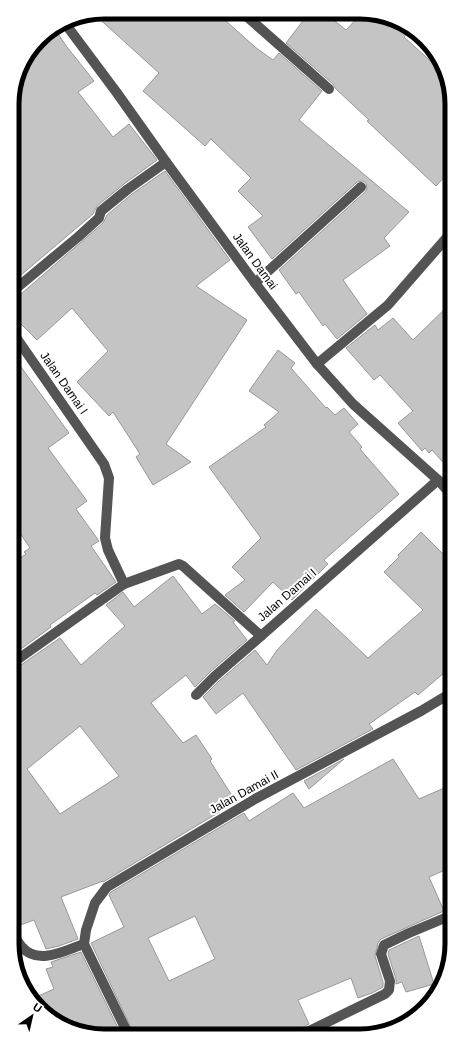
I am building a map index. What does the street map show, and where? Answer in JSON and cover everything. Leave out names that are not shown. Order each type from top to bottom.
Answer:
[{"type":"street","points":[[250,19],[329,89]]},
{"type":"street","name":"Jalan Damai","points":[[68,27],[255,283],[317,364],[353,404],[445,488]]},
{"type":"street","points":[[19,286],[99,218],[101,211],[128,189],[166,162]]},
{"type":"street","points":[[255,283],[361,187]]},
{"type":"street","points":[[317,364],[388,305],[445,240]]},
{"type":"street","name":"Jalan Damai I","points":[[19,342],[104,464],[110,478],[105,538],[113,563],[124,584]]},
{"type":"street","name":"Jalan Damai I","points":[[19,658],[124,584],[176,565],[183,566],[261,636],[438,480]]},
{"type":"street","points":[[196,695],[215,676],[261,636]]},
{"type":"street","name":"Jalan Damai II","points":[[84,944],[86,930],[95,903],[107,887],[255,799],[421,711],[445,697]]},
{"type":"street","points":[[313,1029],[384,994],[389,990],[390,981],[381,954],[384,945],[445,918]]},
{"type":"street","points":[[19,943],[22,948],[31,954],[46,957],[84,944],[126,1029]]},
{"type":"building","points":[[100,19],[224,19],[255,47],[273,60],[279,53],[322,91],[299,120],[409,212],[384,238],[390,246],[343,280],[367,314],[337,339],[325,324],[323,326],[299,292],[296,294],[279,270],[365,192],[367,189],[366,183],[363,181],[357,182],[272,259],[248,227],[263,216],[238,191],[251,178],[211,139],[205,146],[143,91],[159,73]]},
{"type":"building","points":[[304,19],[332,19],[346,30],[356,19],[371,20],[392,25],[407,34],[404,37],[436,66],[442,82],[445,104],[445,176],[436,186],[367,121],[369,120],[335,88],[333,84],[286,43]]},
{"type":"building","points":[[58,33],[94,81],[78,92],[113,137],[129,124],[157,160],[97,206],[93,214],[21,275],[19,272],[19,99],[22,82],[30,62],[40,48]]},
{"type":"building","points":[[165,171],[230,260],[196,286],[247,320],[166,444],[191,462],[153,485],[136,457],[140,454],[113,412],[109,416],[77,382],[108,351],[72,308],[37,340],[19,322],[19,296],[103,223],[107,215],[132,194]]},
{"type":"building","points":[[445,309],[445,464],[432,450],[429,453],[425,448],[422,451],[398,423],[413,411],[380,375],[374,380],[346,348],[375,325],[378,330],[393,318],[413,340]]},
{"type":"building","points":[[278,350],[295,363],[291,368],[326,408],[327,407],[335,415],[344,408],[358,424],[349,432],[362,447],[360,449],[399,494],[324,560],[328,564],[292,600],[273,582],[244,612],[225,595],[245,580],[232,567],[261,538],[209,467],[266,427],[264,425],[279,412],[249,391]]},
{"type":"building","points":[[19,364],[69,433],[48,448],[87,501],[76,509],[99,541],[91,546],[116,582],[97,595],[95,593],[50,625],[51,627],[19,650],[19,559],[26,554],[24,552],[30,548],[19,532]]},
{"type":"building","points":[[421,532],[445,556],[445,672],[418,695],[415,692],[369,724],[373,729],[296,770],[243,693],[216,714],[203,697],[255,650],[267,665],[277,650],[316,609],[368,658],[423,610],[384,572],[399,557],[398,555]]},
{"type":"building","points":[[173,576],[202,614],[215,604],[235,621],[233,622],[247,640],[195,687],[186,675],[151,703],[183,743],[196,735],[212,759],[210,761],[236,802],[103,882],[61,897],[78,939],[46,949],[34,920],[19,926],[19,666],[60,638],[81,665],[125,626],[106,605],[123,592],[134,607]],"holes":[[[80,726],[119,776],[60,814],[27,769]]]},
{"type":"building","points":[[344,759],[309,789],[304,781]]},
{"type":"building","points":[[393,759],[419,799],[445,788],[445,870],[429,877],[444,911],[381,939],[378,943],[375,956],[383,982],[383,987],[358,998],[351,978],[298,1000],[309,1024],[300,1029],[132,1029],[91,943],[124,927],[109,895],[111,892],[244,813],[249,821],[293,793],[304,808]],"holes":[[[195,916],[215,959],[169,981],[148,938]]]},
{"type":"building","points":[[419,936],[434,984],[406,992],[402,982],[396,984],[396,979],[388,954],[389,950]]},
{"type":"building","points":[[81,952],[119,1029],[93,1028],[72,1023],[52,1011],[52,996],[38,996],[54,989],[46,969],[53,967],[51,962]]}]
